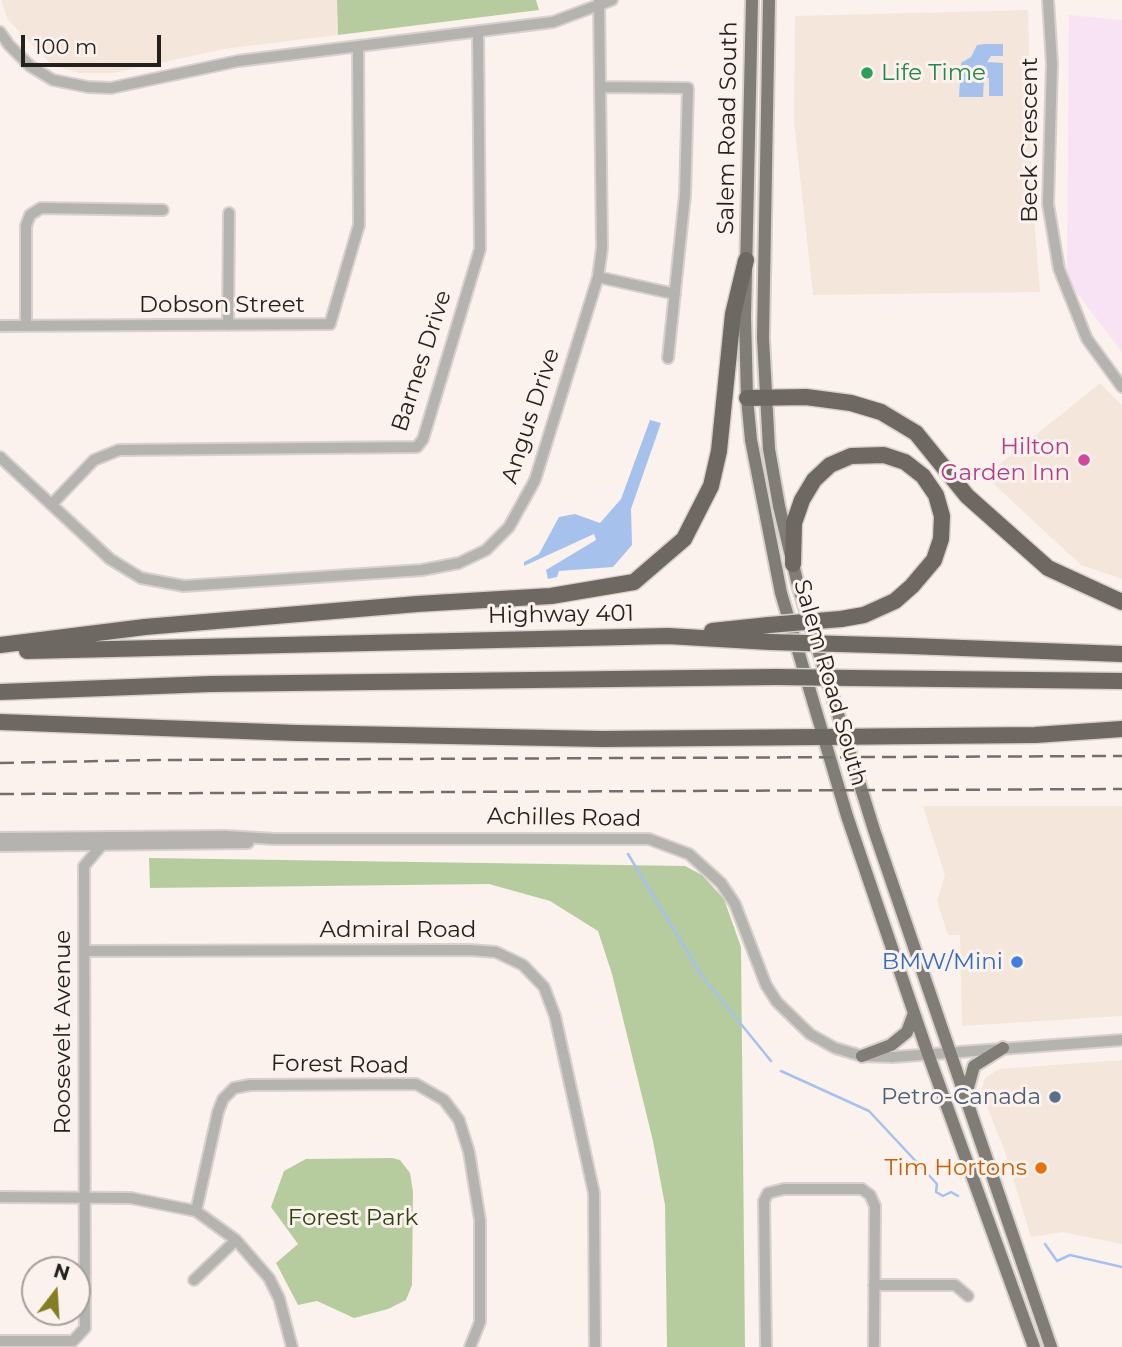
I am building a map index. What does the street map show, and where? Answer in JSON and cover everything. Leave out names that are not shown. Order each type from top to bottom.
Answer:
[{"type":"highway","points":[[0,645],[145,627],[417,604],[551,597],[634,582],[684,539],[711,486],[719,452],[733,314],[746,260]]},
{"type":"highway","points":[[747,398],[817,398],[850,403],[881,412],[916,433],[967,496],[1048,568],[1122,602]]},
{"type":"highway","points":[[668,636],[841,619],[875,612],[895,601],[934,560],[941,539],[942,516],[936,495],[923,476],[905,462],[873,453],[851,456],[830,465],[814,480],[802,499],[794,523],[793,564]]},
{"type":"highway","name":"Highway 401","points":[[0,652],[668,636],[1122,654]]},
{"type":"highway","points":[[0,692],[210,684],[776,677],[1122,681]]},
{"type":"highway","points":[[0,722],[297,733],[602,738],[1035,735],[1122,729]]},
{"type":"main road","name":"Salem Road South","points":[[752,0],[746,260],[747,398],[751,440],[781,593],[821,736],[928,1054],[1034,1347]]},
{"type":"main road","name":"Salem Road South","points":[[769,0],[763,338],[769,449],[793,564],[844,735],[1051,1347]]},
{"type":"main road","points":[[862,1056],[891,1045],[907,1032],[914,1013]]},
{"type":"main road","points":[[966,1096],[974,1066],[1003,1048]]},
{"type":"street","points":[[0,32],[4,49],[54,80],[88,87],[111,88],[238,61],[552,22],[600,1],[612,0]]},
{"type":"street","name":"Beck Crescent","points":[[1048,0],[1052,64],[1048,204],[1059,269],[1087,339],[1122,387]]},
{"type":"street","name":"Angus Drive","points":[[0,457],[110,559],[141,578],[184,586],[422,570],[459,563],[486,550],[509,527],[535,480],[598,277],[602,248],[600,1]]},
{"type":"street","name":"Barnes Drive","points":[[52,504],[94,460],[119,450],[417,447],[423,439],[480,249],[478,31]]},
{"type":"street","name":"Dobson Street","points":[[0,326],[330,324],[359,225],[358,47]]},
{"type":"street","points":[[601,87],[688,88],[685,195],[667,358]]},
{"type":"street","points":[[26,326],[26,226],[30,215],[41,208],[163,210]]},
{"type":"street","points":[[228,325],[229,213]]},
{"type":"street","points":[[598,277],[676,294]]},
{"type":"street","name":"Achilles Road","points":[[0,838],[225,836],[275,839],[649,839],[675,847],[701,862],[729,892],[766,985],[790,1017],[835,1048],[862,1056],[1122,1040]]},
{"type":"street","name":"Achilles Road","points":[[0,846],[225,844],[275,839]]},
{"type":"street","points":[[66,845],[77,854],[84,866],[102,845]]},
{"type":"street","name":"Roosevelt Avenue","points":[[0,1341],[73,1341],[85,1328],[84,866]]},
{"type":"street","name":"Admiral Road","points":[[84,951],[469,950],[496,953],[523,965],[544,988],[555,1016],[594,1193],[595,1347]]},
{"type":"street","name":"Forest Road","points":[[196,1211],[218,1112],[223,1099],[234,1088],[250,1085],[416,1084],[444,1100],[459,1120],[469,1152],[480,1220],[480,1322],[470,1347]]},
{"type":"street","points":[[765,1347],[764,1201],[768,1193],[784,1189],[862,1189],[870,1195],[875,1206],[874,1347]]},
{"type":"street","points":[[0,1197],[149,1199],[196,1211],[236,1240],[255,1259],[274,1288],[292,1347]]},
{"type":"street","points":[[194,1280],[236,1240]]},
{"type":"street","points":[[874,1285],[955,1285],[968,1296]]},
{"type":"shaded area","points":[[1,0],[337,0],[338,35],[224,49],[113,73],[79,73],[52,65],[8,20]]},
{"type":"shaded area","points":[[1028,10],[1033,208],[1040,292],[813,295],[794,122],[795,16]]},
{"type":"shaded area","points":[[1069,15],[1122,20],[1122,352],[1067,280]]},
{"type":"shaded area","points":[[1100,383],[1122,405],[1122,579],[1081,565],[985,476]]},
{"type":"shaded area","points":[[923,806],[1122,806],[1122,1016],[962,1026],[960,935],[948,935],[937,901],[945,875]]},
{"type":"shaded area","points":[[1122,1060],[1122,1244],[1062,1232],[1031,1237],[1004,1149],[981,1091],[985,1078],[999,1069]]},
{"type":"green space","points":[[337,0],[536,0],[539,10],[338,35]]},
{"type":"green space","points":[[149,858],[685,866],[702,875],[724,899],[741,947],[745,1347],[667,1347],[665,1205],[653,1141],[612,974],[598,931],[550,901],[489,884],[150,888]]},
{"type":"green space","name":"Forest Park","points":[[306,1159],[400,1160],[410,1173],[413,1192],[412,1285],[406,1300],[388,1309],[354,1318],[317,1301],[298,1305],[276,1263],[298,1244],[271,1207],[284,1171]]},
{"type":"water","points":[[1003,44],[1003,56],[991,56],[987,62],[1003,63],[1003,96],[989,96],[989,78],[984,78],[983,97],[959,97],[961,63],[971,57],[977,45]]},
{"type":"water","points":[[650,420],[661,423],[631,509],[632,545],[613,567],[559,571],[557,577],[548,579],[546,570],[596,540],[594,534],[524,566],[524,562],[539,554],[559,517],[575,514],[600,523],[621,499]]},
{"type":"waterway","points":[[628,854],[702,976],[771,1061]]},
{"type":"waterway","points":[[781,1071],[869,1111],[937,1184],[936,1192],[943,1196],[951,1192],[958,1196]]},
{"type":"waterway","points":[[1045,1244],[1057,1261],[1070,1255],[1122,1267]]},
{"type":"railway","points":[[0,763],[1122,756]]},
{"type":"railway","points":[[0,794],[1122,789]]},
{"type":"place","name":"Life Time","points":[[867,73]]},
{"type":"place","name":"Hilton Garden Inn","points":[[1084,460]]},
{"type":"place","name":"BMW/Mini","points":[[1017,962]]},
{"type":"place","name":"Petro-Canada","points":[[1055,1097]]},
{"type":"place","name":"Tim Hortons","points":[[1041,1168]]}]
